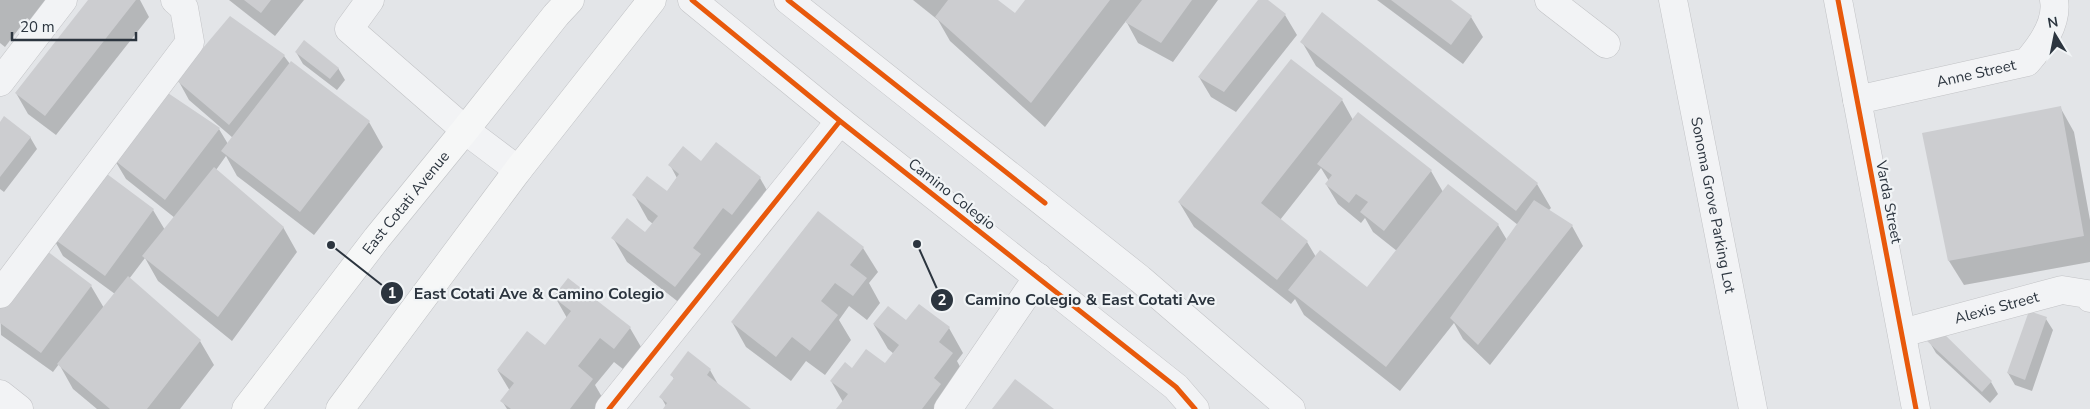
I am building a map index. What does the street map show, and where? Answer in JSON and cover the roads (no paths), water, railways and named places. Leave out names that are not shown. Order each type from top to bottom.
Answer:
[{"type":"main road","name":"East Cotati Avenue","points":[[246,409],[376,238],[570,0]]},
{"type":"main road","points":[[340,409],[518,170],[652,0]]},
{"type":"street","points":[[0,82],[63,0]]},
{"type":"street","points":[[0,294],[190,42],[184,8],[175,0]]},
{"type":"street","points":[[370,0],[349,29],[465,130],[518,170]]},
{"type":"street","name":"Camino Colegio","points":[[692,0],[840,121],[1176,387],[1195,409]]},
{"type":"street","points":[[788,0],[1140,279],[1291,409]]},
{"type":"street","points":[[1549,0],[1606,44]]},
{"type":"street","name":"Sonoma Grove Parking Lot","points":[[1673,0],[1753,409]]},
{"type":"street","name":"Varda Street","points":[[1838,0],[1916,409]]},
{"type":"street","name":"Anne Street","points":[[1857,100],[2027,62],[2042,44],[2056,10],[2054,0]]},
{"type":"street","points":[[609,409],[840,121]]},
{"type":"street","points":[[948,409],[1038,277]]},
{"type":"street","name":"Alexis Street","points":[[1902,333],[2062,290],[2087,294],[2090,298]]},
{"type":"street","points":[[0,394],[19,409]]},
{"type":"place","name":"Camino Colegio & East Cotati Ave","points":[[917,244]]},
{"type":"place","name":"East Cotati Ave & Camino Colegio","points":[[331,245]]}]
